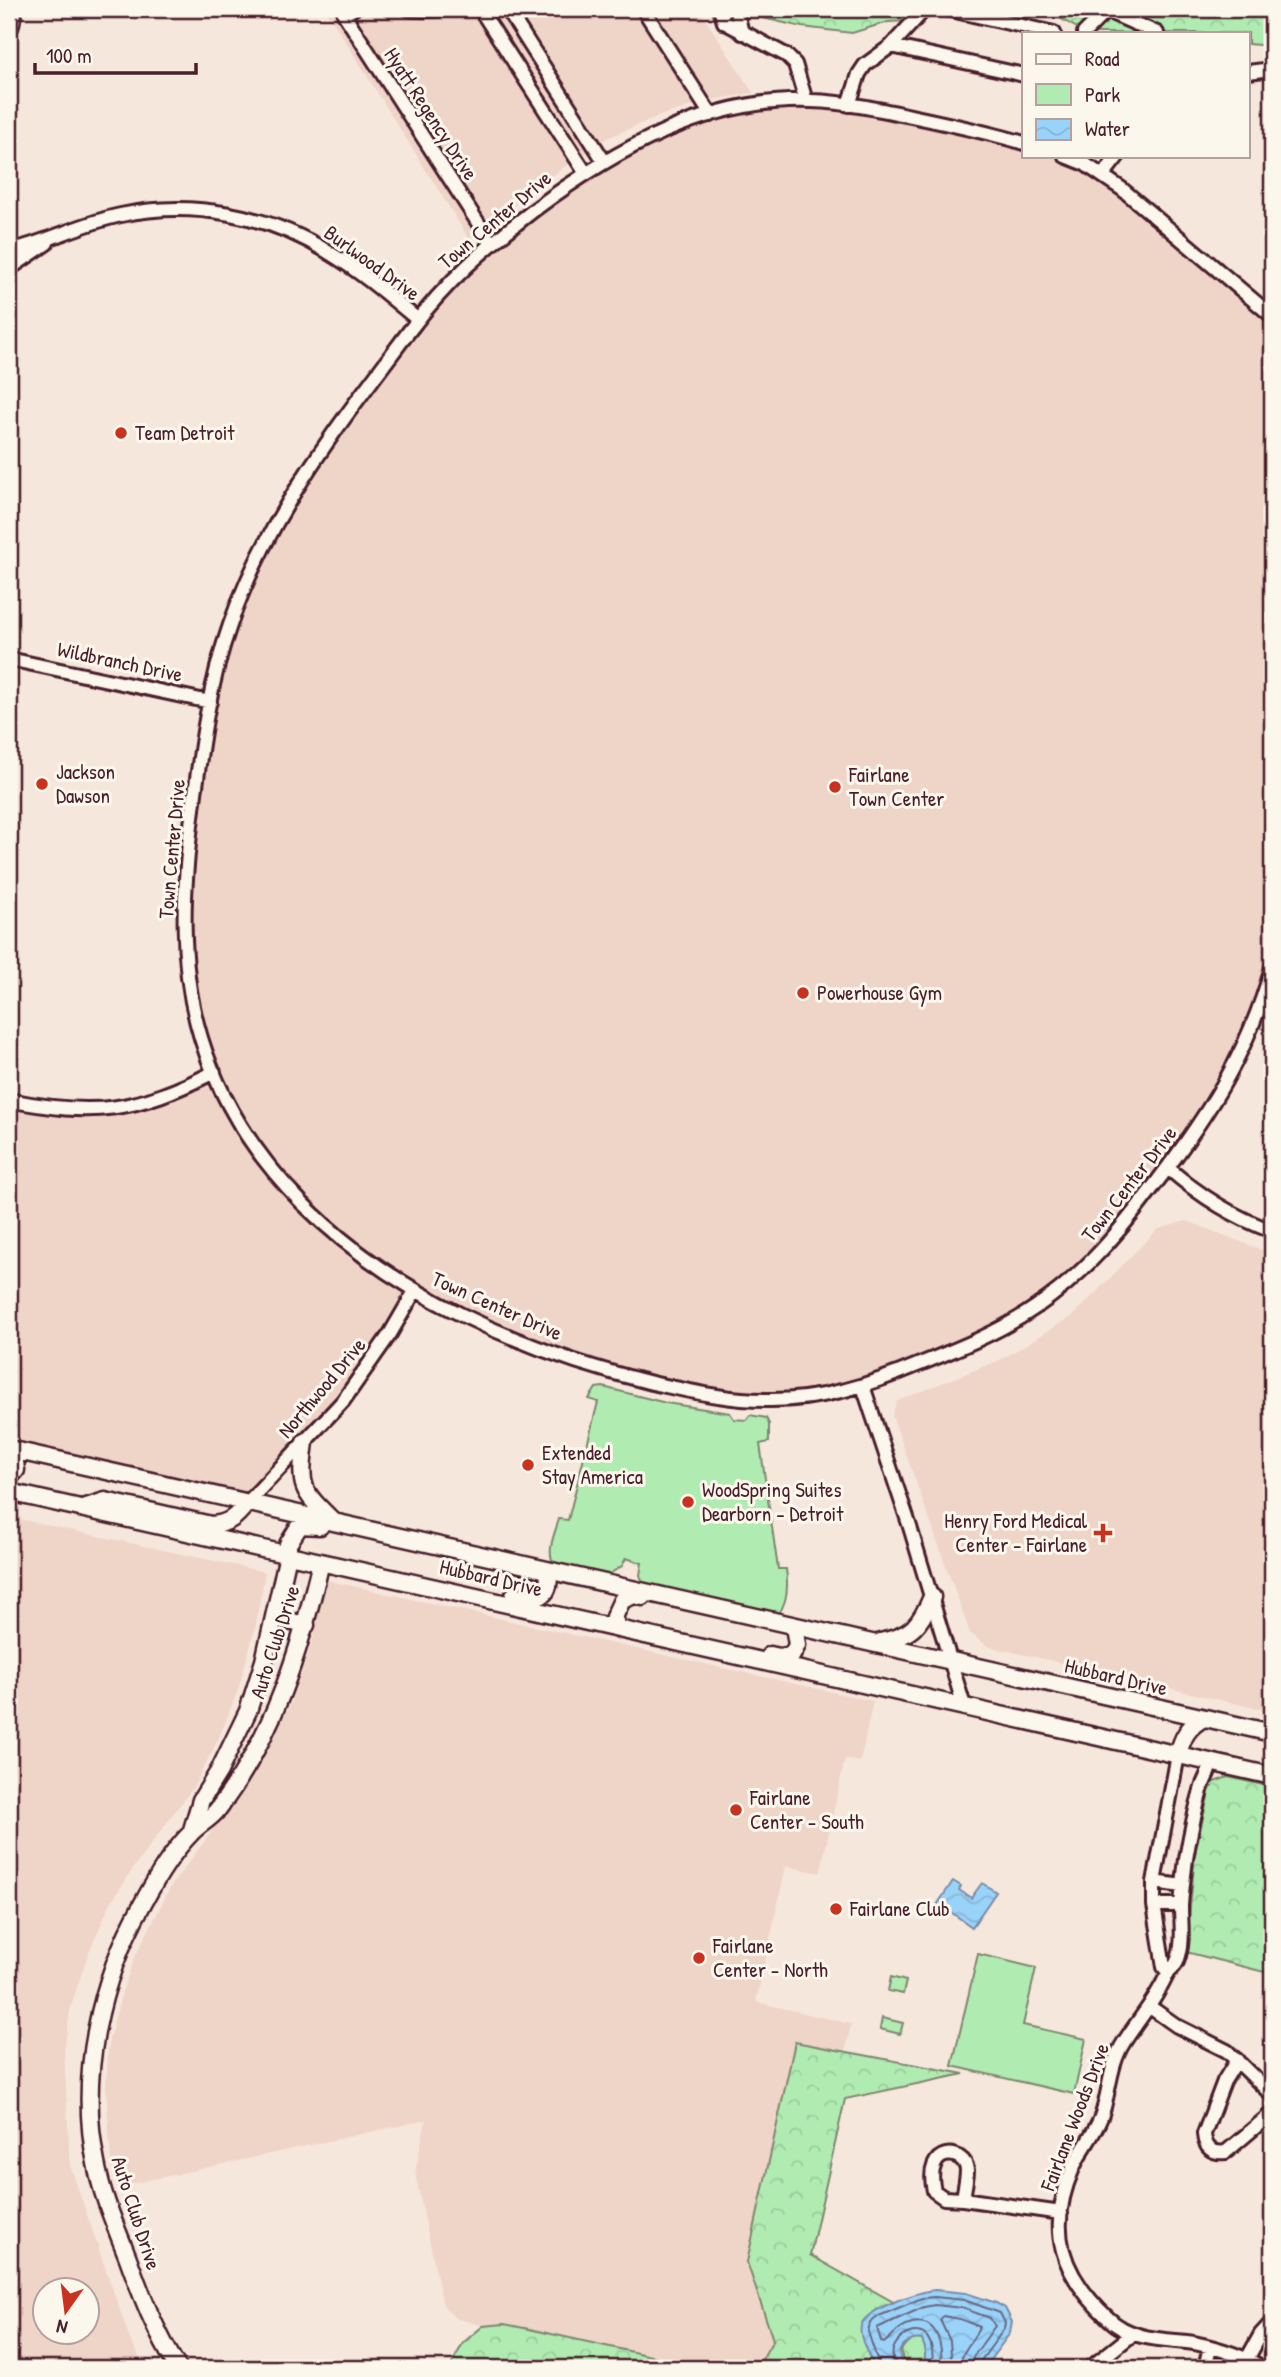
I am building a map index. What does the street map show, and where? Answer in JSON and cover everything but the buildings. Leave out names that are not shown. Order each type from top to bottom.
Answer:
[{"type":"main road","points":[[9,25],[12,9]]},
{"type":"street","name":"Hyatt Regency Drive","points":[[353,9],[344,14],[491,243]]},
{"type":"street","points":[[409,9],[443,9]]},
{"type":"street","points":[[480,9],[585,172]]},
{"type":"street","points":[[508,9],[604,161]]},
{"type":"street","points":[[643,9],[710,115]]},
{"type":"street","points":[[720,9],[724,22],[786,55],[795,64],[806,101]]},
{"type":"street","points":[[736,9],[742,33]]},
{"type":"street","points":[[849,105],[859,74],[865,65],[891,46],[924,10],[928,9]]},
{"type":"street","points":[[946,9],[1050,32]]},
{"type":"street","points":[[1085,32],[1104,10],[1155,32]]},
{"type":"street","points":[[891,46],[1022,75]]},
{"type":"street","points":[[1250,72],[1272,69]]},
{"type":"street","points":[[529,85],[548,73]]},
{"type":"street","name":"Town Center Drive","points":[[1022,142],[949,123],[849,105],[806,101],[778,101],[710,115],[653,135],[585,172],[491,243],[438,293],[318,452],[258,558],[231,620],[220,657],[201,747],[184,887],[183,924],[192,1003],[214,1072],[244,1131],[265,1161],[293,1195],[320,1221],[415,1291],[530,1345],[611,1373],[677,1389],[732,1398],[802,1399],[863,1386],[992,1334],[1041,1304],[1100,1254],[1204,1118],[1231,1071],[1260,1007],[1272,968]]},
{"type":"street","points":[[1070,158],[1085,164],[1133,198],[1272,316]]},
{"type":"street","points":[[1102,175],[1116,158]]},
{"type":"street","name":"Burlwood Drive","points":[[9,251],[101,220],[150,211],[197,210],[246,218],[288,231],[327,251],[418,320]]},
{"type":"street","name":"Burlwood Drive","points":[[9,269],[58,235]]},
{"type":"street","name":"Wildbranch Drive","points":[[13,659],[210,702]]},
{"type":"street","points":[[9,1101],[54,1109],[112,1110],[158,1099],[214,1072]]},
{"type":"street","points":[[1168,1168],[1205,1197],[1241,1218],[1272,1231]]},
{"type":"street","name":"Northwood Drive","points":[[247,1503],[336,1409],[366,1371],[415,1291]]},
{"type":"street","points":[[863,1386],[932,1597],[964,1706]]},
{"type":"street","points":[[305,1442],[301,1472],[303,1486],[310,1498],[334,1522]]},
{"type":"street","name":"Hubbard Drive","points":[[9,1449],[1272,1733]]},
{"type":"street","points":[[9,1454],[15,1462],[16,1470],[9,1478]]},
{"type":"street","name":"Hubbard Drive","points":[[9,1492],[1272,1776]]},
{"type":"street","points":[[81,1508],[105,1501],[211,1525],[224,1524],[235,1518],[247,1503]]},
{"type":"street","name":"Auto Club Drive","points":[[191,1833],[201,1800],[237,1737],[258,1684],[288,1555],[288,1544],[300,1525],[311,1524],[421,1550],[449,1548]]},
{"type":"street","name":"Auto Club Drive","points":[[178,2368],[155,2329],[110,2211],[96,2164],[90,2105],[100,2013],[113,1967],[143,1902],[191,1833],[216,1812],[274,1715],[293,1668],[321,1562]]},
{"type":"street","points":[[412,1582],[433,1577],[528,1599],[538,1598],[546,1592],[550,1583],[548,1571]]},
{"type":"street","points":[[618,1628],[614,1617],[618,1605],[622,1600],[634,1595],[680,1605],[701,1604]]},
{"type":"street","points":[[869,1642],[892,1640],[913,1630],[923,1618],[932,1597]]},
{"type":"street","points":[[274,1619],[306,1625]]},
{"type":"street","points":[[685,1643],[702,1640],[780,1657],[792,1655],[797,1645],[794,1626]]},
{"type":"street","points":[[258,1684],[261,1703],[274,1715]]},
{"type":"street","points":[[1168,1972],[1164,1967],[1154,1905],[1154,1882],[1178,1755],[1187,1731],[1194,1723],[1204,1718]]},
{"type":"street","points":[[237,1737],[256,1749]]},
{"type":"street","name":"Fairlane Woods Drive","points":[[1211,1762],[1187,1854],[1182,1886],[1180,1951],[1174,1969],[1168,1972],[1150,2007],[1116,2056],[1100,2119],[1073,2168],[1061,2213],[1060,2230],[1062,2248],[1076,2283],[1111,2321],[1133,2334],[1210,2347],[1247,2359],[1263,2368]]},
{"type":"street","points":[[1154,1882],[1182,1886]]},
{"type":"street","points":[[1154,1905],[1181,1905]]},
{"type":"street","points":[[1150,2007],[1177,2025],[1227,2051],[1272,2095]]},
{"type":"street","points":[[1237,2060],[1224,2081],[1204,2134],[1205,2142],[1211,2150],[1226,2152],[1272,2113]]},
{"type":"street","points":[[963,2199],[1061,2213]]},
{"type":"street","points":[[1247,2359],[1261,2333],[1272,2322]]},
{"type":"street","points":[[1090,2368],[1133,2334]]},
{"type":"street","points":[[1205,2368],[1210,2347]]},
{"type":"shaded area","points":[[325,9],[699,9],[753,93],[712,100],[659,116],[607,138],[469,239]]},
{"type":"shaded area","name":"Fairlane Town Center","points":[[815,100],[1022,143],[1022,158],[1070,158],[1085,164],[1272,316],[1272,968],[1247,1038],[1151,1190],[1041,1304],[886,1378],[775,1400],[611,1373],[416,1291],[366,1371],[247,1503],[9,1449],[9,1100],[95,1111],[214,1072],[207,1055],[183,924],[220,657],[289,500],[438,293],[585,172],[711,115]]},
{"type":"shaded area","name":"Henry Ford Medical Center - Fairlane","points":[[1187,1221],[1272,1254],[1272,1712],[987,1646],[970,1633],[892,1415],[897,1401],[1000,1360],[1074,1315],[1158,1229]]},
{"type":"shaded area","points":[[9,1517],[265,1572],[255,1629],[238,1690],[219,1738],[194,1786],[110,1904],[88,1954],[71,2006],[64,2050],[70,2165],[130,2340],[145,2368],[9,2368]]},
{"type":"shaded area","points":[[325,1580],[873,1701],[860,1762],[845,1759],[820,1873],[786,1866],[756,2002],[851,2024],[845,2053],[795,2042],[747,2262],[773,2340],[757,2368],[705,2368],[504,2324],[484,2326],[455,2318],[443,2305],[415,2173],[426,2120],[117,2187],[111,2163],[106,2086],[109,2040],[122,1992],[135,1957],[171,1886],[235,1800],[258,1765],[290,1705],[313,1640]]},
{"type":"green space","points":[[745,9],[928,9],[909,21],[888,22],[852,33],[802,27],[763,18]]},
{"type":"green space","points":[[1044,9],[1272,9],[1272,46],[1250,44],[1250,32],[1084,32]]},
{"type":"green space","points":[[603,1387],[666,1403],[730,1413],[734,1419],[746,1420],[750,1415],[766,1418],[769,1424],[769,1442],[760,1444],[778,1569],[786,1569],[787,1580],[785,1598],[778,1614],[643,1583],[640,1575],[642,1563],[626,1558],[622,1566],[606,1576],[555,1565],[551,1555],[553,1537],[559,1519],[568,1520],[598,1402],[589,1399],[596,1388]]},
{"type":"green space","points":[[1228,1777],[1272,1787],[1272,1974],[1186,1952],[1195,1853],[1211,1783]]},
{"type":"green space","points":[[978,1954],[1036,1968],[1023,2025],[1086,2039],[1074,2094],[952,2066]]},
{"type":"green space","points":[[891,1977],[906,1981],[903,1994],[888,1991]]},
{"type":"green space","points":[[882,2018],[903,2023],[900,2034],[880,2029]]},
{"type":"green space","points":[[795,2042],[964,2074],[845,2099],[810,2255],[895,2303],[877,2309],[872,2361],[874,2368],[757,2368],[773,2340],[747,2262]]},
{"type":"green space","points":[[504,2324],[705,2368],[450,2368],[463,2343],[483,2326]]},
{"type":"green space","points":[[915,2338],[922,2339],[925,2348],[925,2368],[905,2368],[902,2348]]},
{"type":"water","points":[[953,1881],[961,1886],[959,1890],[971,1898],[982,1883],[996,1892],[972,1927],[945,1908],[937,1918],[931,1914]]},
{"type":"water","points":[[935,2290],[966,2293],[1005,2308],[1012,2322],[1010,2333],[984,2368],[925,2368],[925,2348],[922,2340],[918,2340],[906,2343],[901,2349],[900,2357],[905,2368],[874,2368],[861,2336],[861,2326],[865,2320],[882,2307]]},
{"type":"place","name":"Team Detroit","points":[[121,433]]},
{"type":"place","name":"Jackson Dawson","points":[[42,784]]},
{"type":"place","name":"Fairlane Town Center","points":[[835,787]]},
{"type":"place","name":"Powerhouse Gym","points":[[803,993]]},
{"type":"place","name":"Extended Stay America","points":[[528,1465]]},
{"type":"place","name":"WoodSpring Suites Dearborn - Detroit","points":[[688,1502]]},
{"type":"place","name":"Henry Ford Medical Center - Fairlane","points":[[1103,1533]]},
{"type":"place","name":"Fairlane Center - South","points":[[736,1810]]},
{"type":"place","name":"Fairlane Club","points":[[836,1909]]},
{"type":"place","name":"Fairlane Center - North","points":[[699,1958]]}]
